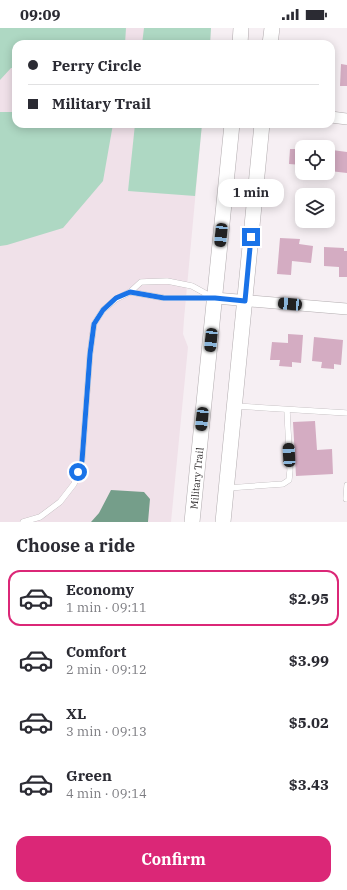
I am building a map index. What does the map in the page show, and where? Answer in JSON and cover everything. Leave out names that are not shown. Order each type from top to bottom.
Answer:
[{"type":"main road","points":[[240,40],[241,28]]},
{"type":"main road","points":[[270,40],[272,28]]},
{"type":"main road","name":"Military Trail","points":[[192,522],[232,128]]},
{"type":"main road","points":[[223,522],[262,128]]},
{"type":"street","points":[[335,118],[347,119]]},
{"type":"street","points":[[215,298],[347,309]]},
{"type":"lane","points":[[22,522],[40,517],[60,502],[74,484],[82,461],[90,354],[94,324],[103,310],[116,298],[130,292],[141,282],[167,281],[192,286],[215,298]]},
{"type":"lane","points":[[130,292],[164,298],[215,298]]},
{"type":"lane","points":[[234,406],[347,413]]},
{"type":"lane","points":[[226,488],[283,484],[289,480],[290,470],[287,410]]},
{"type":"lane","points":[[346,499],[347,485]]},
{"type":"shaded area","points":[[0,28],[211,28],[210,40],[12,40],[12,128],[202,128],[183,334],[188,347],[171,522],[0,522]]},
{"type":"shaded area","points":[[0,28],[126,28],[125,40],[12,40],[12,68],[0,80]]},
{"type":"shaded area","points":[[144,28],[211,28],[210,40],[142,40]]},
{"type":"shaded area","points":[[0,112],[12,112],[12,128],[112,128],[103,181],[63,228],[0,246]]},
{"type":"shaded area","points":[[135,128],[202,128],[195,196],[128,191]]},
{"type":"shaded area","points":[[111,490],[144,492],[150,499],[148,522],[91,522],[99,513]]},
{"type":"building","points":[[341,64],[347,65],[347,86],[340,86]]},
{"type":"building","points":[[290,149],[295,149],[295,164],[289,164]]},
{"type":"building","points":[[335,150],[347,152],[347,173],[335,172]]},
{"type":"building","points":[[280,238],[300,239],[299,244],[313,246],[311,263],[292,261],[291,275],[277,274]]},
{"type":"building","points":[[324,247],[344,248],[344,251],[347,251],[347,277],[339,277],[339,267],[324,266]]},
{"type":"building","points":[[288,334],[303,335],[301,363],[292,362],[292,367],[279,366],[280,360],[270,360],[272,342],[288,343]]},
{"type":"building","points":[[314,337],[343,340],[341,365],[334,364],[334,369],[321,368],[322,362],[312,361]]},
{"type":"building","points":[[315,421],[317,450],[332,449],[333,474],[296,476],[293,422]]},
{"type":"route","points":[[78,472],[82,461],[90,354],[94,324],[103,310],[116,298],[130,292],[164,298],[215,298],[245,301],[251,237]]}]
